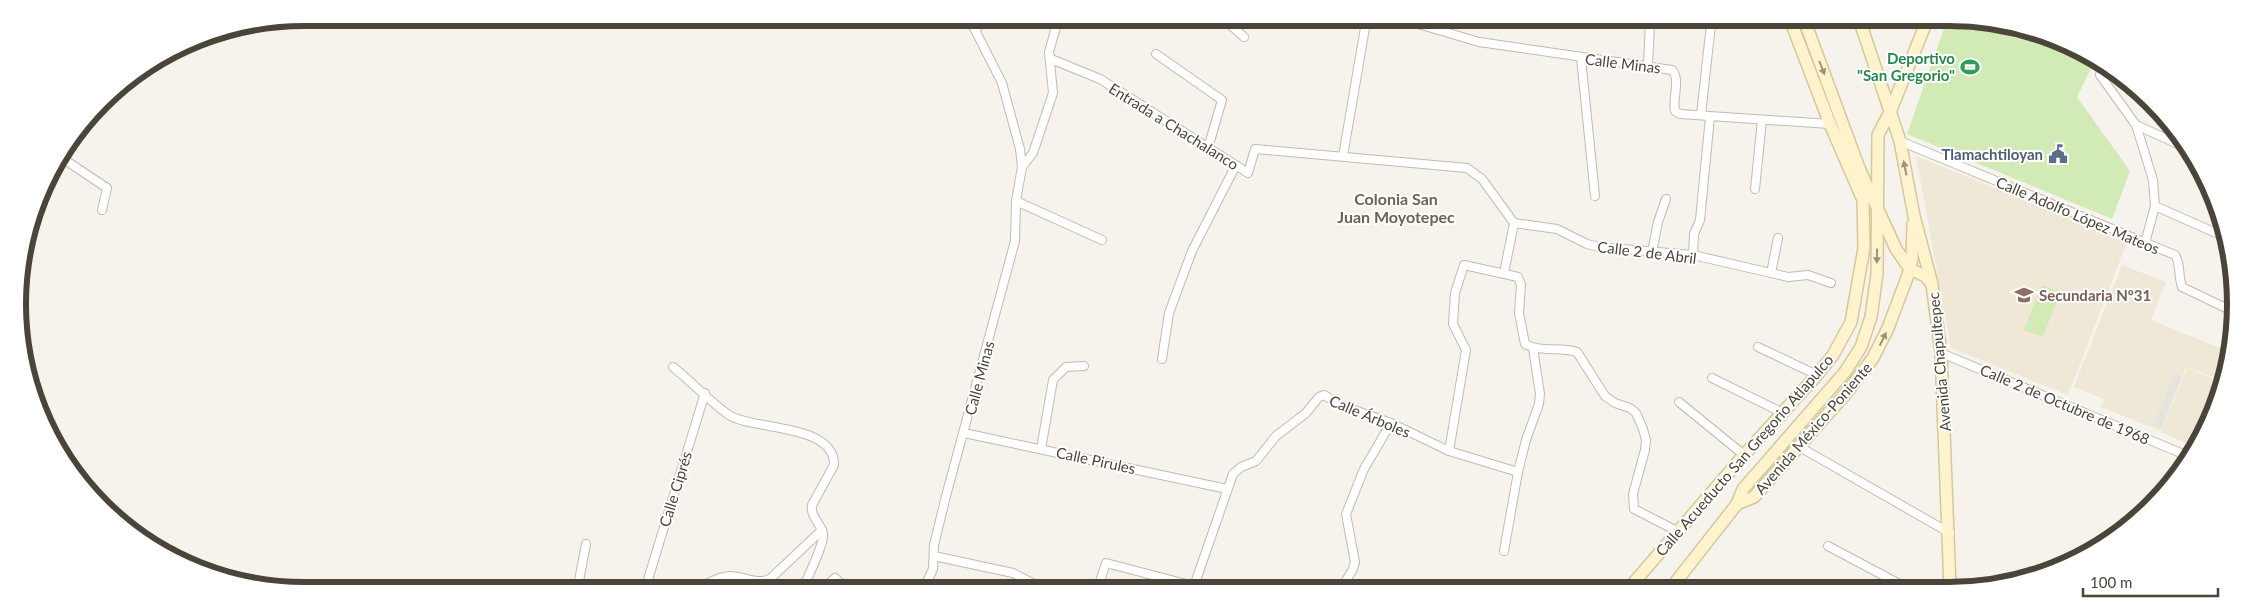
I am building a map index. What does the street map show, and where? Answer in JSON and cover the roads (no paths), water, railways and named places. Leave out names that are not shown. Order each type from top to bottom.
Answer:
[{"type":"main road","points":[[1793,26],[1830,124],[1871,201]]},
{"type":"main road","name":"Avenida México-Poniente","points":[[1737,504],[1754,497],[1848,391],[1873,358],[1892,320],[1910,269],[1896,249],[1871,201],[1807,26]]},
{"type":"main road","name":"Avenida Chapultepec","points":[[1861,26],[1900,140],[1914,216],[1932,284],[1941,353],[1950,533],[1950,582]]},
{"type":"main road","points":[[1871,201],[1878,135],[1891,110],[1925,26]]},
{"type":"main road","name":"Avenida México-Poniente","points":[[1676,582],[1737,504],[1743,489],[1845,372],[1861,347],[1874,296],[1878,253],[1871,201]]},
{"type":"main road","name":"Calle Acueducto San Gregorio Atlapulco","points":[[1635,582],[1677,531],[1833,355],[1845,335],[1855,308],[1871,201]]},
{"type":"main road","points":[[1914,216],[1910,269],[1926,276],[1932,284]]},
{"type":"street","points":[[974,26],[1002,83],[1020,148],[1022,167]]},
{"type":"street","points":[[976,30],[978,26]]},
{"type":"street","points":[[1022,167],[1033,153],[1051,102],[1053,93],[1049,52],[1056,26]]},
{"type":"street","points":[[1232,26],[1244,37]]},
{"type":"street","points":[[1364,26],[1343,156],[1467,168],[1482,179],[1514,223],[1504,272]]},
{"type":"street","name":"Calle Minas","points":[[1425,26],[1479,42],[1580,58],[1648,65],[1672,70],[1676,73],[1675,111],[1680,114],[1830,124]]},
{"type":"street","points":[[1648,65],[1650,26]]},
{"type":"street","points":[[1701,115],[1711,26]]},
{"type":"street","points":[[1156,54],[1222,100],[1208,148]]},
{"type":"street","points":[[1580,58],[1595,196]]},
{"type":"street","name":"Entrada a Chachalanco","points":[[1051,60],[1100,79],[1248,172],[1255,149],[1343,156]]},
{"type":"street","points":[[2101,72],[2100,75],[2103,82],[2136,125],[2153,180],[2155,206],[2145,243]]},
{"type":"street","points":[[1694,255],[1694,234],[1700,220],[1710,117]]},
{"type":"street","points":[[1755,189],[1762,120]]},
{"type":"street","points":[[2136,125],[2174,141]]},
{"type":"street","name":"Calle Adolfo López Mateos","points":[[1900,140],[2175,255],[2179,260],[2178,278],[2182,287],[2227,308]]},
{"type":"street","points":[[66,161],[107,188],[102,210]]},
{"type":"street","points":[[1162,359],[1169,314],[1192,251],[1236,165]]},
{"type":"street","name":"Calle Minas","points":[[927,582],[933,569],[946,496],[1015,241],[1016,201],[1022,167]]},
{"type":"street","points":[[1652,252],[1658,222],[1666,198]]},
{"type":"street","points":[[1016,201],[1102,240]]},
{"type":"street","points":[[2155,206],[2217,234]]},
{"type":"street","name":"Calle 2 de Abril","points":[[1514,223],[1557,230],[1587,244],[1599,247],[1694,255],[1713,262],[1788,277],[1808,275],[1831,283]]},
{"type":"street","points":[[1771,273],[1778,238]]},
{"type":"street","points":[[1449,451],[1466,350],[1453,324],[1455,293],[1464,265],[1504,272],[1518,278],[1521,285],[1519,313],[1525,344],[1533,348],[1570,349],[1578,352],[1605,396],[1614,404],[1630,408],[1636,413],[1646,440],[1633,494],[1634,509],[1677,531]]},
{"type":"street","points":[[1758,347],[1817,375]]},
{"type":"street","points":[[1504,550],[1518,472],[1526,440],[1540,404],[1533,348]]},
{"type":"street","name":"Calle 2 de Octubre de 1968","points":[[1941,353],[2183,454]]},
{"type":"street","points":[[1041,449],[1053,380],[1066,367],[1084,366]]},
{"type":"street","points":[[673,367],[730,416],[806,435],[830,450],[834,458],[834,465],[811,511],[822,530],[822,540],[806,582]]},
{"type":"street","points":[[1712,378],[1783,413]]},
{"type":"street","name":"Calle Ciprés","points":[[647,582],[705,393]]},
{"type":"street","name":"Calle Árboles","points":[[1227,489],[1233,474],[1241,467],[1256,461],[1276,436],[1306,414],[1319,397],[1324,396],[1343,406],[1391,423],[1449,451],[1518,472]]},
{"type":"street","points":[[1679,402],[1744,455]]},
{"type":"street","points":[[1345,582],[1355,562],[1346,514],[1364,469],[1391,423]]},
{"type":"street","name":"Calle Pirules","points":[[964,433],[1227,489]]},
{"type":"street","points":[[1798,446],[1950,533]]},
{"type":"street","points":[[1196,582],[1227,489]]},
{"type":"street","points":[[712,582],[732,576],[762,582],[770,579],[822,530]]},
{"type":"street","points":[[579,582],[586,544]]},
{"type":"street","points":[[1828,546],[1896,582]]},
{"type":"street","points":[[934,556],[1013,573],[1030,582]]},
{"type":"street","points":[[1099,582],[1106,563],[1180,582]]},
{"type":"place","name":"Deportivo \"San Gregorio\"","points":[[1970,67]]},
{"type":"place","name":"Tlamachtiloyan","points":[[2058,154]]},
{"type":"place","name":"Secundaria Nº31","points":[[2024,295]]},
{"type":"district","name":"Colonia San Juan Moyotepec","points":[[1396,207]]}]
